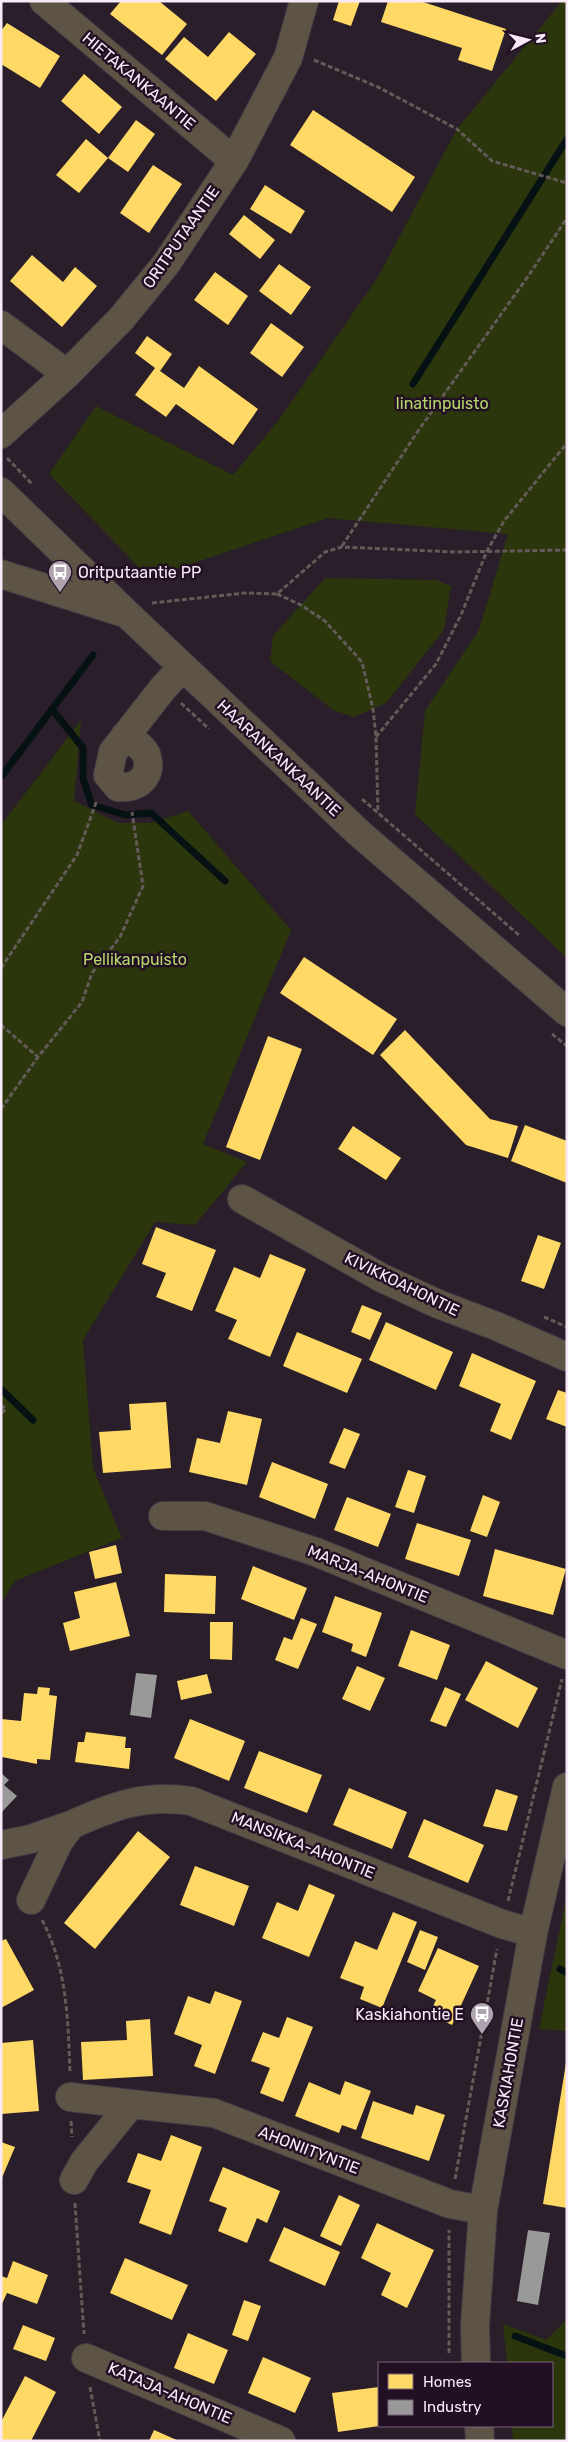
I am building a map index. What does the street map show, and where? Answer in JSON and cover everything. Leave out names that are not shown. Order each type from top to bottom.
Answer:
[{"type":"street","name":"HIETAKANKAANTIE","points":[[44,1],[234,160]]},
{"type":"street","name":"ORITPUTAANTIE","points":[[1,434],[67,374],[121,319],[166,264],[234,160],[290,50],[304,1]]},
{"type":"street","points":[[1,325],[67,374]]},
{"type":"street","name":"HAARANKANKAANTIE","points":[[7,505],[137,608],[183,667],[559,1023]]},
{"type":"street","points":[[1,574],[137,608]]},
{"type":"street","points":[[125,736],[164,686],[183,667]]},
{"type":"street","name":"KIVIKKOAHONTIE","points":[[242,1199],[382,1278],[438,1304],[496,1326],[567,1358]]},
{"type":"street","name":"MARJA-AHONTIE","points":[[163,1516],[205,1516],[316,1552],[567,1655]]},
{"type":"street","name":"KASKIAHONTIE","points":[[476,2362],[474,2326],[483,2210],[533,1933],[567,1787]]},
{"type":"street","name":"MANSIKKA-AHONTIE","points":[[1,1845],[31,1839],[126,1802],[167,1797],[191,1801],[502,1924],[533,1933]]},
{"type":"street","points":[[31,1900],[59,1841],[71,1825]]},
{"type":"street","name":"AHONIITYNTIE","points":[[70,2097],[214,2113],[450,2204],[483,2210]]},
{"type":"street","points":[[74,2180],[84,2162],[131,2104]]},
{"type":"street","name":"KATAJA-AHONTIE","points":[[86,2358],[281,2441]]},
{"type":"street","points":[[479,2427],[480,2441]]},
{"type":"path","points":[[290,50],[378,87],[458,129],[492,161],[567,183]]},
{"type":"path","points":[[342,547],[418,431],[529,276],[567,218]]},
{"type":"path","points":[[376,738],[436,664],[461,615],[486,551],[504,521],[567,443]]},
{"type":"path","points":[[1,453],[35,487]]},
{"type":"path","points":[[277,594],[325,552],[342,547],[486,551],[567,550]]},
{"type":"path","points":[[137,608],[245,593],[277,594],[302,605],[325,621],[362,662],[373,709],[376,738],[378,813],[360,834]]},
{"type":"path","points":[[137,608],[155,610]]},
{"type":"path","points":[[164,686],[213,733]]},
{"type":"path","points":[[356,793],[521,937]]},
{"type":"path","points":[[1,968],[77,855],[97,801]]},
{"type":"path","points":[[1,1109],[38,1057],[82,1002],[92,973],[120,937],[143,886],[132,810]]},
{"type":"path","points":[[559,1023],[567,1046]]},
{"type":"path","points":[[1,1025],[38,1057]]},
{"type":"path","points":[[1,1405],[6,1409],[1,1414]]},
{"type":"path","points":[[31,1900],[52,1939],[68,2007],[72,2143]]},
{"type":"path","points":[[74,2180],[86,2358],[100,2441]]},
{"type":"green space","name":"Iinatinpuisto","points":[[562,1],[567,1],[567,958],[415,814],[425,711],[479,630],[508,534],[328,518],[149,578],[49,474],[96,406],[233,475],[278,421],[378,277],[457,129]]},
{"type":"green space","points":[[325,578],[436,580],[451,586],[444,630],[386,703],[354,717],[333,710],[270,661],[273,636]]},
{"type":"green space","name":"Pellikanpuisto","points":[[81,720],[74,801],[118,823],[151,823],[188,811],[291,930],[203,1144],[247,1162],[195,1225],[155,1222],[83,1340],[93,1468],[122,1538],[15,1581],[1,1603],[1,825]]},
{"type":"green space","points":[[567,1894],[567,2031],[539,2029]]},
{"type":"green space","points":[[567,2319],[567,2441],[513,2441],[512,2427],[553,2427],[553,2362],[507,2362],[503,2324],[546,2340]]},
{"type":"building: Homes","points":[[121,1],[159,1],[187,24],[162,55],[110,14]]},
{"type":"building: Homes","points":[[339,1],[360,1],[351,26],[333,20]]},
{"type":"building: Homes","points":[[388,1],[420,1],[506,29],[492,71],[458,60],[462,48],[381,22]]},
{"type":"building: Homes","points":[[7,23],[60,56],[40,88],[1,64],[1,31]]},
{"type":"building: Homes","points":[[229,32],[256,54],[216,101],[165,59],[184,37],[208,57]]},
{"type":"building: Homes","points":[[84,74],[122,107],[99,134],[61,101]]},
{"type":"building: Homes","points":[[313,110],[415,177],[392,212],[290,145]]},
{"type":"building: Homes","points":[[136,120],[155,134],[128,172],[108,158]]},
{"type":"building: Homes","points":[[86,139],[108,158],[79,193],[56,175]]},
{"type":"building: Homes","points":[[153,165],[182,184],[149,233],[120,213]]},
{"type":"building: Homes","points":[[265,185],[305,211],[291,234],[250,209]]},
{"type":"building: Homes","points":[[244,215],[275,240],[260,259],[229,234]]},
{"type":"building: Homes","points":[[32,255],[63,282],[75,267],[97,286],[62,327],[10,281]]},
{"type":"building: Homes","points":[[279,264],[311,287],[291,315],[259,291]]},
{"type":"building: Homes","points":[[215,272],[248,296],[228,325],[194,300]]},
{"type":"building: Homes","points":[[271,323],[304,347],[282,377],[250,353]]},
{"type":"building: Homes","points":[[147,336],[172,354],[160,371],[184,388],[199,366],[258,409],[233,445],[176,404],[166,417],[135,395],[155,368],[135,353]]},
{"type":"building: Homes","points":[[304,957],[397,1019],[373,1055],[280,993]]},
{"type":"building: Homes","points":[[405,1030],[490,1119],[518,1126],[508,1158],[466,1145],[380,1055]]},
{"type":"building: Homes","points":[[268,1036],[302,1049],[260,1160],[226,1147]]},
{"type":"building: Homes","points":[[525,1125],[567,1141],[567,1183],[511,1161]]},
{"type":"building: Homes","points":[[353,1126],[401,1158],[386,1180],[338,1149]]},
{"type":"building: Homes","points":[[156,1227],[216,1250],[192,1311],[156,1297],[166,1273],[142,1264]]},
{"type":"building: Homes","points":[[538,1235],[561,1243],[544,1289],[521,1281]]},
{"type":"building: Homes","points":[[270,1254],[306,1269],[270,1357],[228,1339],[237,1320],[215,1311],[234,1267],[260,1278]]},
{"type":"building: Homes","points":[[362,1305],[382,1313],[370,1340],[351,1332]]},
{"type":"building: Homes","points":[[386,1322],[453,1352],[436,1390],[369,1360]]},
{"type":"building: Homes","points":[[297,1332],[362,1359],[347,1393],[283,1366]]},
{"type":"building: Homes","points":[[472,1353],[536,1381],[511,1440],[490,1431],[501,1404],[459,1386]]},
{"type":"building: Homes","points":[[558,1390],[567,1393],[567,1427],[546,1419]]},
{"type":"building: Homes","points":[[166,1402],[171,1468],[103,1473],[99,1432],[131,1430],[129,1404]]},
{"type":"building: Homes","points":[[228,1411],[262,1419],[247,1485],[189,1472],[197,1438],[220,1443]]},
{"type":"building: Homes","points":[[344,1428],[360,1434],[345,1469],[329,1463]]},
{"type":"building: Homes","points":[[272,1462],[328,1484],[315,1519],[259,1497]]},
{"type":"building: Homes","points":[[408,1470],[426,1476],[414,1513],[395,1507]]},
{"type":"building: Homes","points":[[483,1495],[500,1502],[487,1537],[470,1531]]},
{"type":"building: Homes","points":[[347,1497],[391,1514],[378,1547],[334,1530]]},
{"type":"building: Homes","points":[[417,1523],[471,1540],[459,1576],[405,1559]]},
{"type":"building: Homes","points":[[116,1545],[122,1573],[95,1579],[89,1552]]},
{"type":"building: Homes","points":[[495,1549],[566,1569],[553,1615],[483,1596]]},
{"type":"building: Homes","points":[[253,1566],[307,1588],[294,1620],[241,1599]]},
{"type":"building: Homes","points":[[165,1574],[216,1576],[215,1614],[164,1612]]},
{"type":"building: Homes","points":[[116,1582],[130,1636],[70,1651],[63,1623],[80,1618],[74,1592]]},
{"type":"building: Homes","points":[[335,1596],[382,1613],[366,1657],[351,1651],[353,1644],[322,1632]]},
{"type":"building: Homes","points":[[301,1618],[317,1624],[298,1669],[275,1660],[284,1637],[292,1640]]},
{"type":"building: Homes","points":[[210,1622],[233,1622],[232,1660],[210,1659]]},
{"type":"building: Homes","points":[[411,1630],[450,1645],[437,1680],[398,1666]]},
{"type":"building: Homes","points":[[486,1661],[538,1688],[518,1728],[465,1700]]},
{"type":"building: Homes","points":[[357,1666],[385,1678],[370,1711],[342,1699]]},
{"type":"building: Homes","points":[[207,1674],[212,1693],[181,1700],[177,1681]]},
{"type":"building: Homes","points":[[38,1687],[50,1688],[49,1695],[57,1696],[50,1760],[37,1759],[37,1764],[2,1757],[1,1719],[21,1721],[24,1693],[37,1694]]},
{"type":"building: Homes","points":[[445,1687],[461,1694],[446,1727],[430,1721]]},
{"type":"building: Homes","points":[[190,1719],[245,1741],[229,1781],[174,1758]]},
{"type":"building: Homes","points":[[86,1732],[126,1737],[125,1748],[131,1748],[129,1769],[75,1762],[78,1742],[84,1742]]},
{"type":"building: Homes","points":[[259,1751],[322,1775],[307,1813],[244,1788]]},
{"type":"building: Homes","points":[[349,1788],[407,1812],[392,1849],[333,1825]]},
{"type":"building: Homes","points":[[496,1789],[518,1796],[507,1831],[483,1826]]},
{"type":"building: Homes","points":[[424,1819],[484,1845],[468,1883],[408,1857]]},
{"type":"building: Homes","points":[[138,1831],[170,1857],[95,1949],[64,1923]]},
{"type":"building: Homes","points":[[195,1866],[249,1886],[234,1926],[180,1905]]},
{"type":"building: Homes","points":[[309,1884],[335,1895],[309,1957],[262,1938],[277,1902],[298,1911]]},
{"type":"building: Homes","points":[[393,1912],[417,1922],[382,2008],[360,1999],[364,1987],[340,1978],[355,1941],[377,1950]]},
{"type":"building: Homes","points":[[420,1930],[438,1937],[425,1970],[407,1962]]},
{"type":"building: Homes","points":[[6,1939],[34,1990],[1,2008],[1,1941]]},
{"type":"building: Homes","points":[[438,1948],[479,1966],[452,2025],[429,2014],[436,2000],[418,1991]]},
{"type":"building: Homes","points":[[215,1991],[242,2001],[215,2074],[194,2066],[202,2045],[174,2034],[188,1996],[210,2004]]},
{"type":"building: Homes","points":[[287,2017],[313,2027],[283,2102],[260,2093],[270,2068],[251,2061],[263,2032],[279,2038]]},
{"type":"building: Homes","points":[[150,2019],[153,2076],[83,2080],[81,2042],[127,2040],[126,2021]]},
{"type":"building: Homes","points":[[33,2040],[39,2111],[1,2114],[1,2043]]},
{"type":"building: Homes","points":[[567,2063],[567,2208],[543,2204]]},
{"type":"building: Homes","points":[[345,2081],[371,2091],[356,2130],[342,2125],[339,2133],[295,2116],[309,2082],[340,2095]]},
{"type":"building: Homes","points":[[373,2101],[413,2115],[416,2105],[445,2115],[429,2161],[361,2138]]},
{"type":"building: Homes","points":[[171,2135],[202,2147],[171,2235],[139,2223],[151,2190],[127,2182],[138,2153],[161,2161]]},
{"type":"building: Homes","points":[[1,2142],[15,2147],[1,2180]]},
{"type":"building: Homes","points":[[223,2167],[280,2191],[267,2223],[257,2218],[247,2243],[218,2231],[227,2208],[209,2201]]},
{"type":"building: Homes","points":[[339,2195],[360,2205],[341,2246],[320,2236]]},
{"type":"building: Homes","points":[[377,2223],[434,2250],[407,2308],[381,2295],[391,2273],[361,2258]]},
{"type":"building: Homes","points":[[284,2227],[340,2252],[325,2286],[269,2261]]},
{"type":"building: Homes","points":[[125,2258],[188,2285],[172,2320],[110,2293]]},
{"type":"building: Homes","points":[[13,2261],[48,2275],[37,2304],[7,2293],[1,2306],[1,2276],[7,2278]]},
{"type":"building: Homes","points":[[244,2300],[261,2306],[248,2341],[232,2335]]},
{"type":"building: Homes","points":[[23,2325],[55,2338],[46,2361],[13,2349]]},
{"type":"building: Homes","points":[[188,2333],[228,2350],[214,2384],[174,2368]]},
{"type":"building: Homes","points":[[263,2357],[311,2378],[295,2413],[248,2393]]},
{"type":"building: Homes","points":[[25,2376],[56,2392],[31,2441],[1,2441],[1,2422]]},
{"type":"building: Homes","points":[[378,2387],[378,2426],[338,2432],[332,2393]]},
{"type":"building: Homes","points":[[154,2430],[179,2441],[149,2441]]},
{"type":"building: Industry","points":[[136,1673],[157,1675],[151,1718],[130,1715]]},
{"type":"building: Industry","points":[[1,1773],[9,1780],[4,1785],[17,1796],[1,1813]]},
{"type":"building: Industry","points":[[528,2230],[550,2233],[538,2305],[517,2301]]},
{"type":"waterway","points":[[413,384],[567,139]]},
{"type":"waterway","points":[[1,777],[93,655]]},
{"type":"waterway","points":[[52,709],[83,748],[83,779],[92,805],[125,815],[151,813],[225,881]]},
{"type":"waterway","points":[[1,1389],[33,1420]]},
{"type":"waterway","points":[[560,1969],[567,1973]]},
{"type":"waterway","points":[[515,2336],[567,2356]]},
{"type":"place","name":"Oritputaantie PP","points":[[60,593]]},
{"type":"place","name":"Kaskiahontie E","points":[[482,2035]]}]
